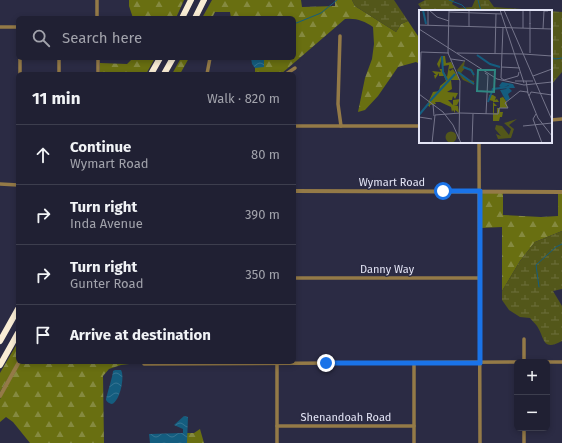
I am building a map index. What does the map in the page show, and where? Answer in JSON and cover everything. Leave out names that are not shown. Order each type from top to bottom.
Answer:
[{"type":"highway","points":[[183,16],[191,0]]},
{"type":"highway","points":[[196,16],[204,0]]},
{"type":"highway","points":[[152,72],[159,60]]},
{"type":"highway","points":[[165,72],[172,60]]},
{"type":"highway","points":[[0,341],[16,313]]},
{"type":"highway","points":[[0,365],[16,337]]},
{"type":"street","points":[[97,0],[97,16]]},
{"type":"street","points":[[0,27],[16,27]]},
{"type":"street","points":[[340,36],[338,104],[341,126]]},
{"type":"street","points":[[20,60],[20,72]]},
{"type":"street","points":[[59,60],[59,72]]},
{"type":"street","points":[[98,60],[98,72]]},
{"type":"street","points":[[207,72],[210,60]]},
{"type":"street","points":[[289,72],[295,68]]},
{"type":"street","points":[[552,120],[562,119]]},
{"type":"street","points":[[296,126],[419,126]]},
{"type":"street","points":[[479,143],[480,443]]},
{"type":"street","points":[[0,184],[16,184]]},
{"type":"street","name":"Wymart Road","points":[[296,191],[562,192]]},
{"type":"street","name":"Danny Way","points":[[296,278],[480,278]]},
{"type":"street","points":[[524,339],[524,359]]},
{"type":"street","points":[[296,362],[514,362]]},
{"type":"street","points":[[550,362],[562,362]]},
{"type":"street","points":[[414,363],[414,443]]},
{"type":"street","points":[[0,396],[18,364]]},
{"type":"street","points":[[277,364],[277,443]]},
{"type":"street","name":"Shenandoah Road","points":[[277,426],[414,426]]},
{"type":"street","points":[[524,431],[524,443]]},
{"type":"green space","points":[[129,0],[184,0],[177,16],[132,16],[129,6]]},
{"type":"green space","points":[[212,0],[301,0],[302,7],[335,6],[335,0],[352,0],[355,6],[396,32],[401,24],[408,21],[419,38],[419,64],[416,62],[398,67],[378,96],[365,110],[358,112],[365,78],[372,59],[374,44],[373,27],[367,23],[360,20],[345,19],[283,72],[255,72],[255,67],[264,67],[264,60],[296,60],[296,16],[231,16],[230,12],[215,12],[213,16],[203,16]]},
{"type":"green space","points":[[352,0],[394,0],[408,21],[401,24],[396,32],[355,6]]},
{"type":"green space","points":[[425,0],[454,0],[452,4],[459,8],[472,7],[475,0],[489,0],[494,7],[534,10],[422,10],[418,4]]},
{"type":"green space","points":[[552,11],[562,12],[562,72],[552,84]]},
{"type":"green space","points":[[131,60],[154,60],[147,72],[100,72],[100,63],[127,64]]},
{"type":"green space","points":[[180,60],[188,60],[181,72],[173,72]]},
{"type":"green space","points":[[481,193],[503,193],[503,215],[541,217],[558,216],[558,193],[562,193],[562,231],[535,242],[520,261],[502,291],[502,227],[481,228]]},
{"type":"green space","points":[[562,231],[562,289],[553,291],[562,306],[562,341],[551,345],[545,342],[537,326],[530,318],[520,317],[509,310],[502,300],[502,291],[520,261],[535,242]]},
{"type":"green space","points":[[16,345],[16,364],[0,392],[0,373]]},
{"type":"green space","points":[[20,364],[129,364],[109,369],[103,376],[104,443],[30,443],[13,422],[6,417],[0,422],[0,399]]},
{"type":"green space","points":[[200,429],[204,443],[187,443],[187,433],[194,433]]},
{"type":"water","points":[[251,60],[264,60],[264,67],[255,68]]},
{"type":"water","points":[[121,370],[122,383],[119,394],[115,402],[112,404],[106,400],[113,371]]},
{"type":"water","points":[[184,416],[188,417],[187,443],[150,443],[149,434],[183,433],[183,429],[174,425]]},
{"type":"waterway","points":[[296,23],[321,13],[337,0]]},
{"type":"waterway","points":[[449,0],[462,5],[467,10]]},
{"type":"waterway","points":[[478,0],[481,10]]},
{"type":"waterway","points":[[552,58],[555,59],[562,58]]},
{"type":"waterway","points":[[539,287],[536,265],[556,247],[562,244]]},
{"type":"route","points":[[326,363],[480,363],[480,191],[443,191]]}]
